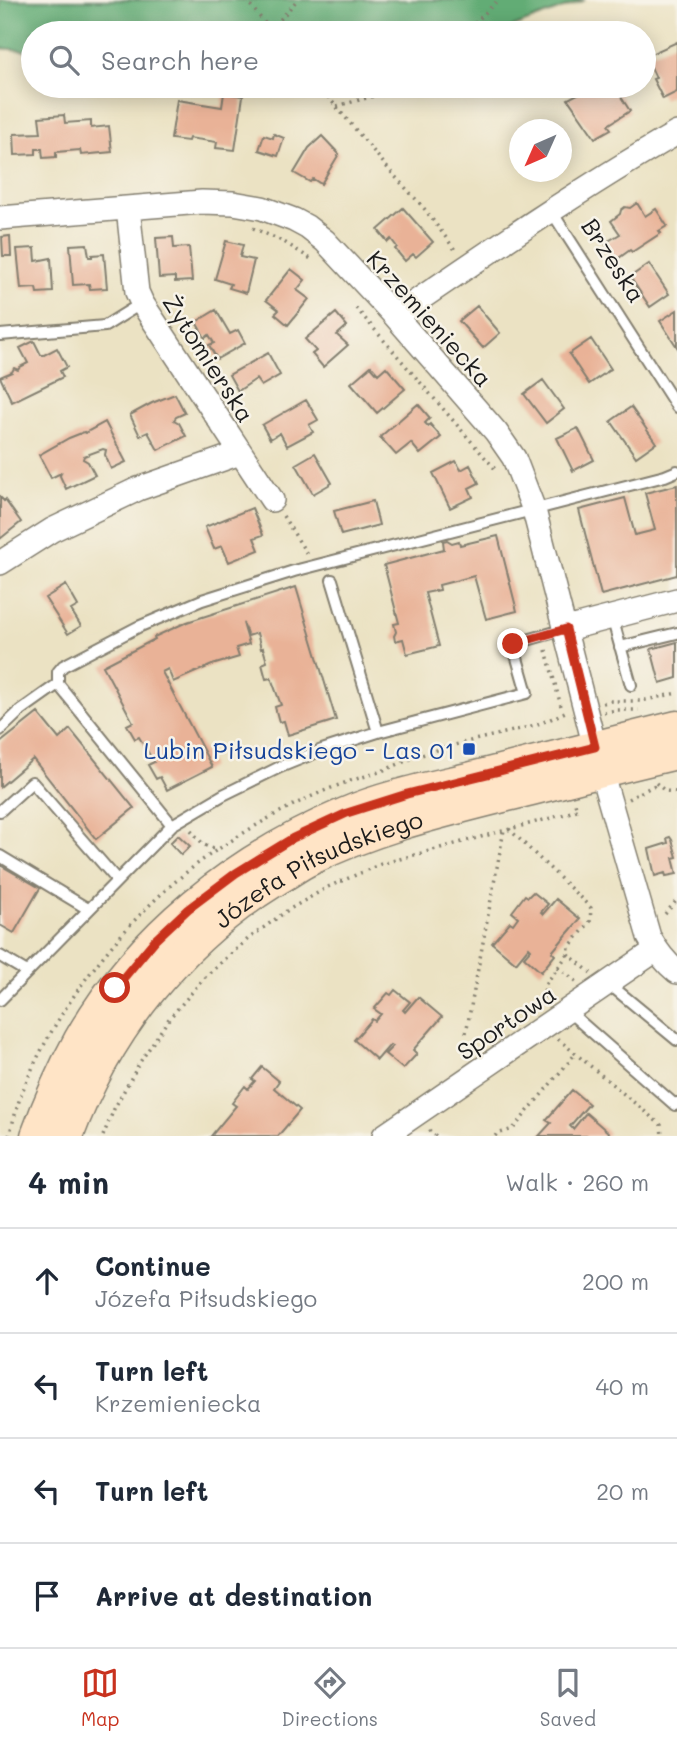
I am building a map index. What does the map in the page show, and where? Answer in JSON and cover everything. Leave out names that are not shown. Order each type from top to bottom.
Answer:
[{"type":"street","name":"Brzeska","points":[[395,316],[467,266],[677,133]]},
{"type":"street","name":"Krzemieniecka","points":[[0,218],[202,202],[262,208],[294,220],[325,241],[395,316],[496,432],[514,458],[534,510],[556,632],[577,719],[598,759],[647,929],[656,950]]},
{"type":"street","name":"Żytomierska","points":[[128,208],[137,292],[142,303],[272,500]]},
{"type":"street","name":"Żytomierska","points":[[0,563],[52,530],[138,489],[240,453]]},
{"type":"street","points":[[556,632],[677,600]]},
{"type":"street","name":"Józefa Piłsudskiego","points":[[67,1136],[78,1107],[100,1065],[137,1005],[174,962],[208,929],[250,895],[308,860],[358,838],[598,759],[677,727]]},
{"type":"street","name":"Józefa Piłsudskiego","points":[[37,1136],[51,1098],[81,1039],[115,988],[155,940],[188,909],[236,873],[293,838],[347,813],[407,794],[598,759],[677,752]]},
{"type":"street","points":[[656,950],[677,972]]},
{"type":"street","name":"Sportowa","points":[[384,1136],[568,1011],[600,978],[656,950]]},
{"type":"lane","name":"Brzeska","points":[[552,212],[677,407]]},
{"type":"lane","points":[[0,335],[105,327],[142,303]]},
{"type":"lane","points":[[172,825],[58,684],[58,672],[63,666],[138,627],[202,600],[315,565],[677,471]]},
{"type":"lane","points":[[332,580],[378,732]]},
{"type":"lane","points":[[612,617],[631,685]]},
{"type":"lane","points":[[0,1000],[172,825],[222,795],[321,750],[378,732],[527,693],[513,644],[556,632]]},
{"type":"lane","points":[[620,647],[677,633]]},
{"type":"lane","points":[[0,730],[20,711],[58,684]]},
{"type":"lane","points":[[0,811],[32,782],[117,880]]},
{"type":"lane","points":[[0,856],[88,909]]},
{"type":"lane","points":[[0,956],[27,972]]},
{"type":"lane","points":[[600,978],[677,1040]]},
{"type":"lane","points":[[568,1011],[676,1105],[677,1103]]},
{"type":"path","points":[[246,0],[263,21]]},
{"type":"path","points":[[281,21],[297,0]]},
{"type":"path","points":[[477,21],[498,0]]},
{"type":"path","points":[[330,98],[423,207],[467,266]]},
{"type":"path","points":[[337,106],[367,98]]},
{"type":"path","points":[[251,228],[284,242],[323,269]]},
{"type":"path","points":[[349,299],[496,471]]},
{"type":"path","points":[[272,500],[315,565]]},
{"type":"path","points":[[556,632],[546,651],[577,719],[617,710],[644,710]]},
{"type":"path","points":[[626,800],[664,781]]},
{"type":"path","points":[[103,1136],[114,1109],[140,1062],[169,1020],[206,976],[248,939],[288,910],[328,887],[381,864],[577,810]]},
{"type":"path","points":[[184,818],[199,841],[216,850]]},
{"type":"path","points":[[506,830],[591,908],[590,922],[569,947],[568,954],[545,985],[543,1007]]},
{"type":"path","points":[[466,1032],[506,830]]},
{"type":"path","points":[[658,922],[677,900]]},
{"type":"path","points":[[568,954],[600,978]]},
{"type":"path","points":[[558,967],[577,982]]},
{"type":"path","points":[[556,1037],[661,1125],[662,1136]]},
{"type":"path","points":[[495,1136],[513,1129],[576,1054]]},
{"type":"green space","points":[[0,0],[585,0],[529,21],[21,21],[21,50],[0,48]]},
{"type":"building","points":[[677,42],[677,92],[663,99],[656,85],[656,52]]},
{"type":"building","points":[[223,98],[243,98],[235,150],[216,148],[217,142],[189,138],[188,141],[171,139],[177,100],[222,107]]},
{"type":"building","points":[[622,98],[630,111],[608,125],[611,129],[595,138],[568,99]]},
{"type":"building","points":[[64,115],[65,123],[91,121],[91,128],[109,126],[112,152],[81,155],[80,150],[56,152],[56,157],[43,158],[42,149],[36,149],[36,154],[15,155],[14,134],[41,133],[39,117]]},
{"type":"building","points":[[274,134],[284,138],[278,156],[259,150],[264,135],[273,138]]},
{"type":"building","points":[[322,136],[339,154],[321,184],[313,179],[310,182],[294,173],[309,148]]},
{"type":"building","points":[[637,203],[645,216],[656,209],[667,226],[659,231],[661,233],[616,260],[605,243],[620,234],[611,221],[625,207],[630,208]]},
{"type":"building","points":[[403,208],[433,242],[416,257],[413,254],[405,261],[391,239],[388,242],[378,230]]},
{"type":"building","points":[[10,236],[11,256],[3,256],[2,237]]},
{"type":"building","points":[[173,237],[174,248],[189,247],[192,281],[175,282],[175,277],[159,278],[156,238]]},
{"type":"building","points":[[226,241],[243,245],[240,257],[254,260],[246,293],[229,288],[231,284],[215,279]]},
{"type":"building","points":[[87,244],[89,257],[104,254],[107,288],[90,289],[89,284],[73,285],[70,245]]},
{"type":"building","points":[[35,248],[36,261],[51,258],[53,292],[37,293],[36,288],[21,289],[17,249]]},
{"type":"building","points":[[649,264],[669,294],[650,307],[630,277]]},
{"type":"building","points":[[291,269],[305,280],[297,290],[309,299],[288,325],[275,314],[279,310],[266,300]]},
{"type":"building","points":[[477,306],[500,333],[483,348],[459,321]]},
{"type":"building","points":[[216,310],[230,334],[238,330],[245,343],[217,359],[209,345],[214,343],[209,335],[205,338],[196,322]]},
{"type":"building","points":[[677,310],[677,347],[660,321]]},
{"type":"building","points":[[336,313],[347,326],[337,335],[348,345],[323,367],[312,354],[316,351],[305,339]]},
{"type":"building","points":[[591,339],[611,369],[589,384],[569,354]]},
{"type":"building","points":[[34,341],[41,355],[57,348],[67,367],[60,371],[63,377],[12,402],[0,377],[28,363],[20,348]]},
{"type":"building","points":[[268,353],[280,375],[261,386],[256,379],[238,391],[229,375]]},
{"type":"building","points":[[371,366],[378,374],[386,367],[405,389],[377,413],[351,383]]},
{"type":"building","points":[[543,380],[564,409],[546,423],[524,394]]},
{"type":"building","points":[[175,394],[185,413],[174,420],[179,423],[186,436],[158,450],[148,432],[140,436],[130,415]]},
{"type":"building","points":[[306,400],[318,420],[309,425],[313,432],[287,446],[280,433],[270,439],[262,425]]},
{"type":"building","points":[[418,404],[430,418],[425,423],[428,426],[430,424],[441,437],[420,454],[411,443],[396,455],[380,437]]},
{"type":"building","points":[[631,407],[656,443],[636,457],[611,421]]},
{"type":"building","points":[[105,422],[126,462],[111,469],[105,455],[106,450],[103,449],[84,456],[83,459],[88,462],[95,475],[66,489],[61,473],[51,478],[39,455]]},
{"type":"building","points":[[578,428],[594,460],[573,471],[557,438]]},
{"type":"building","points":[[315,453],[332,483],[313,494],[296,464]]},
{"type":"building","points":[[456,461],[461,470],[470,465],[479,483],[469,488],[473,497],[450,508],[433,473]]},
{"type":"building","points":[[677,485],[677,575],[601,595],[579,510],[625,498],[635,535],[655,530],[645,493]]},
{"type":"building","points":[[0,497],[21,522],[0,539]]},
{"type":"building","points":[[373,501],[379,525],[341,535],[334,511]]},
{"type":"building","points":[[252,508],[263,535],[254,538],[259,550],[229,562],[222,546],[214,549],[205,527]]},
{"type":"building","points":[[498,536],[517,611],[486,619],[474,576],[439,585],[440,590],[425,593],[439,646],[407,654],[403,639],[395,641],[394,624],[399,623],[384,565],[444,549],[443,541],[459,541],[460,545]]},
{"type":"building","points":[[66,585],[78,606],[71,610],[81,626],[68,634],[45,598]]},
{"type":"building","points":[[296,587],[336,720],[288,735],[284,721],[279,722],[275,707],[281,705],[271,678],[266,679],[262,664],[267,662],[257,633],[248,636],[243,623],[249,644],[236,648],[239,657],[173,682],[168,669],[162,672],[212,767],[167,790],[160,777],[156,779],[148,765],[154,762],[139,737],[135,739],[127,725],[133,722],[103,666],[187,622]]},
{"type":"building","points":[[677,642],[677,678],[660,683],[651,649]]},
{"type":"building","points":[[38,713],[59,739],[70,729],[134,808],[96,839],[33,759],[0,787],[0,743]]},
{"type":"building","points":[[178,835],[190,846],[181,855],[170,843]]},
{"type":"building","points":[[670,837],[677,857],[673,858],[677,874],[655,876],[649,849],[668,843],[667,838]]},
{"type":"building","points":[[0,865],[40,888],[14,933],[0,925]]},
{"type":"building","points":[[533,892],[548,904],[541,912],[543,914],[556,899],[580,919],[552,952],[555,955],[541,972],[524,957],[531,949],[529,947],[516,963],[492,943],[510,922],[513,924],[518,917],[512,912],[525,895],[528,897]]},
{"type":"building","points":[[395,990],[410,1002],[403,1010],[405,1012],[418,997],[442,1017],[413,1050],[417,1054],[403,1069],[385,1054],[393,1046],[390,1045],[377,1060],[354,1040],[372,1019],[375,1021],[381,1014],[374,1009],[388,993],[391,995]]},
{"type":"building","points":[[262,1067],[279,1081],[274,1088],[300,1110],[278,1136],[211,1136],[236,1106],[232,1103],[245,1086],[248,1089],[255,1081],[252,1079]]},
{"type":"building","points":[[572,1090],[589,1104],[570,1126],[573,1129],[586,1113],[609,1133],[606,1136],[539,1136],[551,1123],[546,1120]]},
{"type":"place","name":"Lubin Piłsudskiego - Las 01","points":[[469,749]]},
{"type":"route","points":[[115,988],[155,940],[188,909],[236,873],[293,838],[347,813],[407,794],[595,747],[566,629],[513,644]]}]
